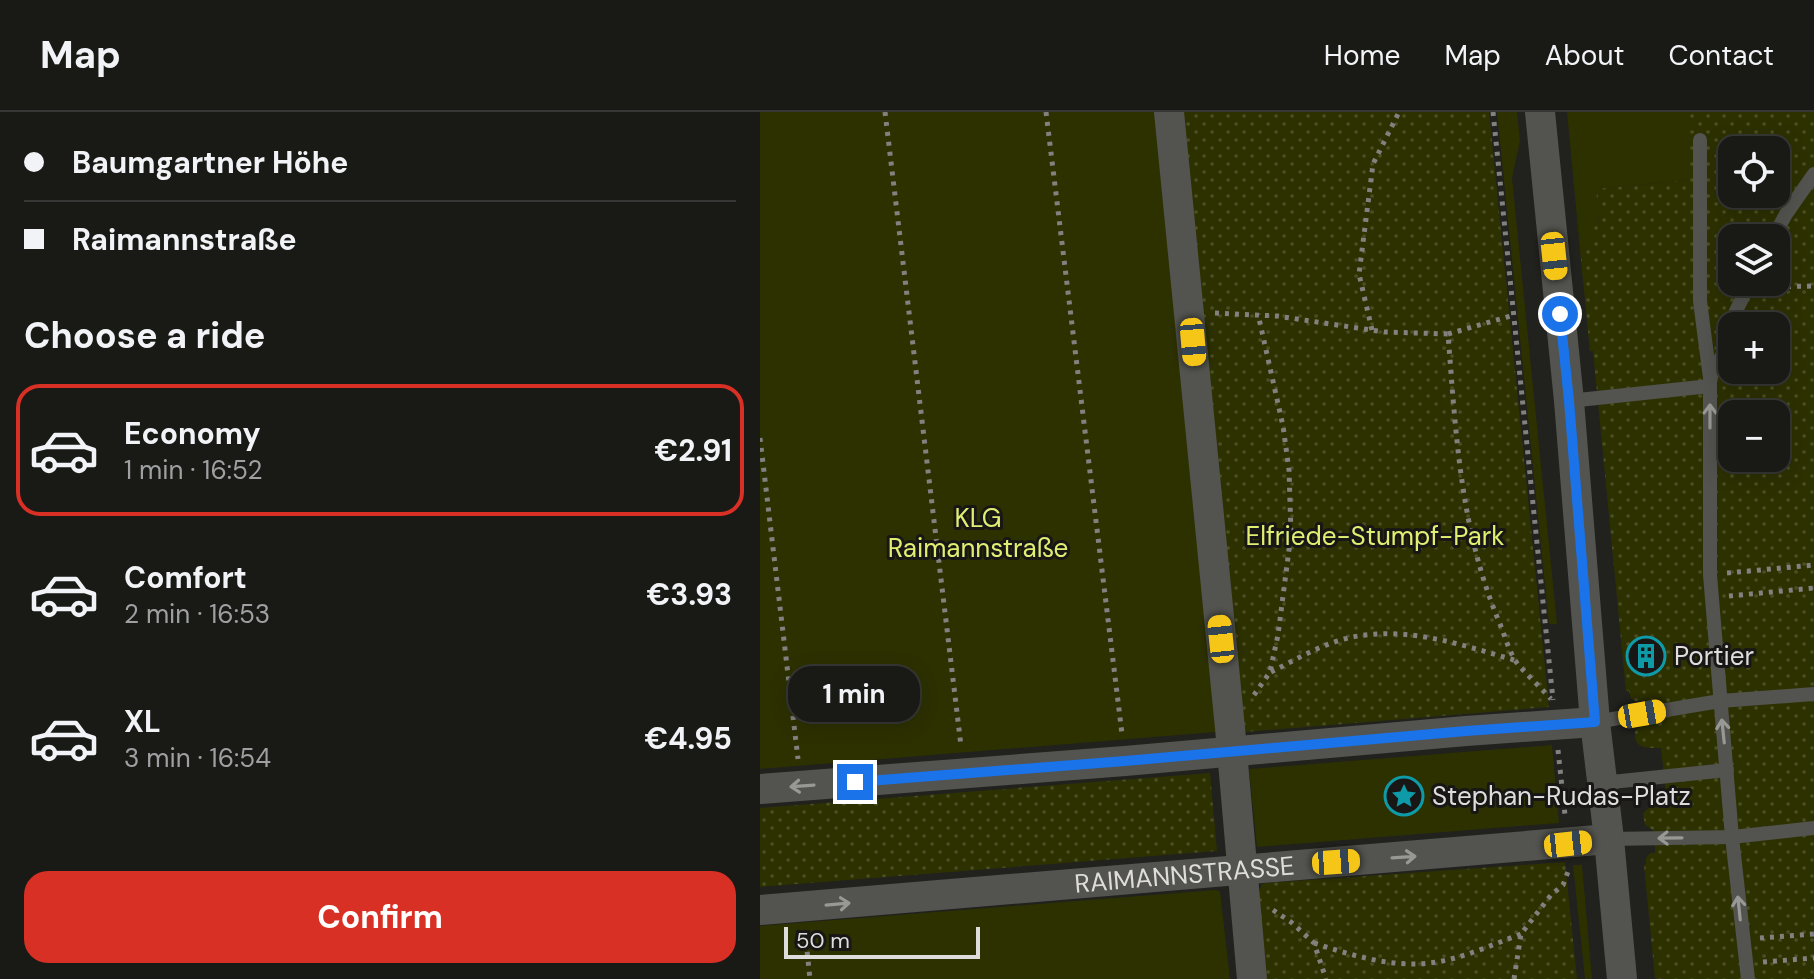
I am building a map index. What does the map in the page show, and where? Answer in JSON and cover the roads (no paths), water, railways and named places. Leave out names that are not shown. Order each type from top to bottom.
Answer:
[{"type":"street","points":[[1169,112],[1252,979]]},
{"type":"street","points":[[1540,112],[1569,401],[1595,722],[1622,979]]},
{"type":"street","points":[[760,789],[1125,761],[1231,740],[1466,731],[1595,722]]},
{"type":"street","name":"RAIMANNSTRASSE","points":[[760,910],[1609,839]]},
{"type":"lane","points":[[1700,140],[1700,301],[1710,382],[1710,575],[1732,837],[1748,979]]},
{"type":"lane","points":[[1781,224],[1814,174]]},
{"type":"lane","points":[[1710,382],[1726,348],[1744,296]]},
{"type":"lane","points":[[1569,401],[1710,382]]},
{"type":"lane","points":[[1595,722],[1720,701],[1814,694]]},
{"type":"lane","points":[[1602,783],[1727,770]]},
{"type":"lane","points":[[1609,839],[1732,837],[1814,828]]},
{"type":"place","name":"Portier","points":[[1646,656]]},
{"type":"place","name":"Stephan-Rudas-Platz","points":[[1404,796]]},
{"type":"park label","name":"KLG Raimannstraße","points":[[978,533]]},
{"type":"park label","name":"Elfriede-Stumpf-Park","points":[[1375,536]]}]
